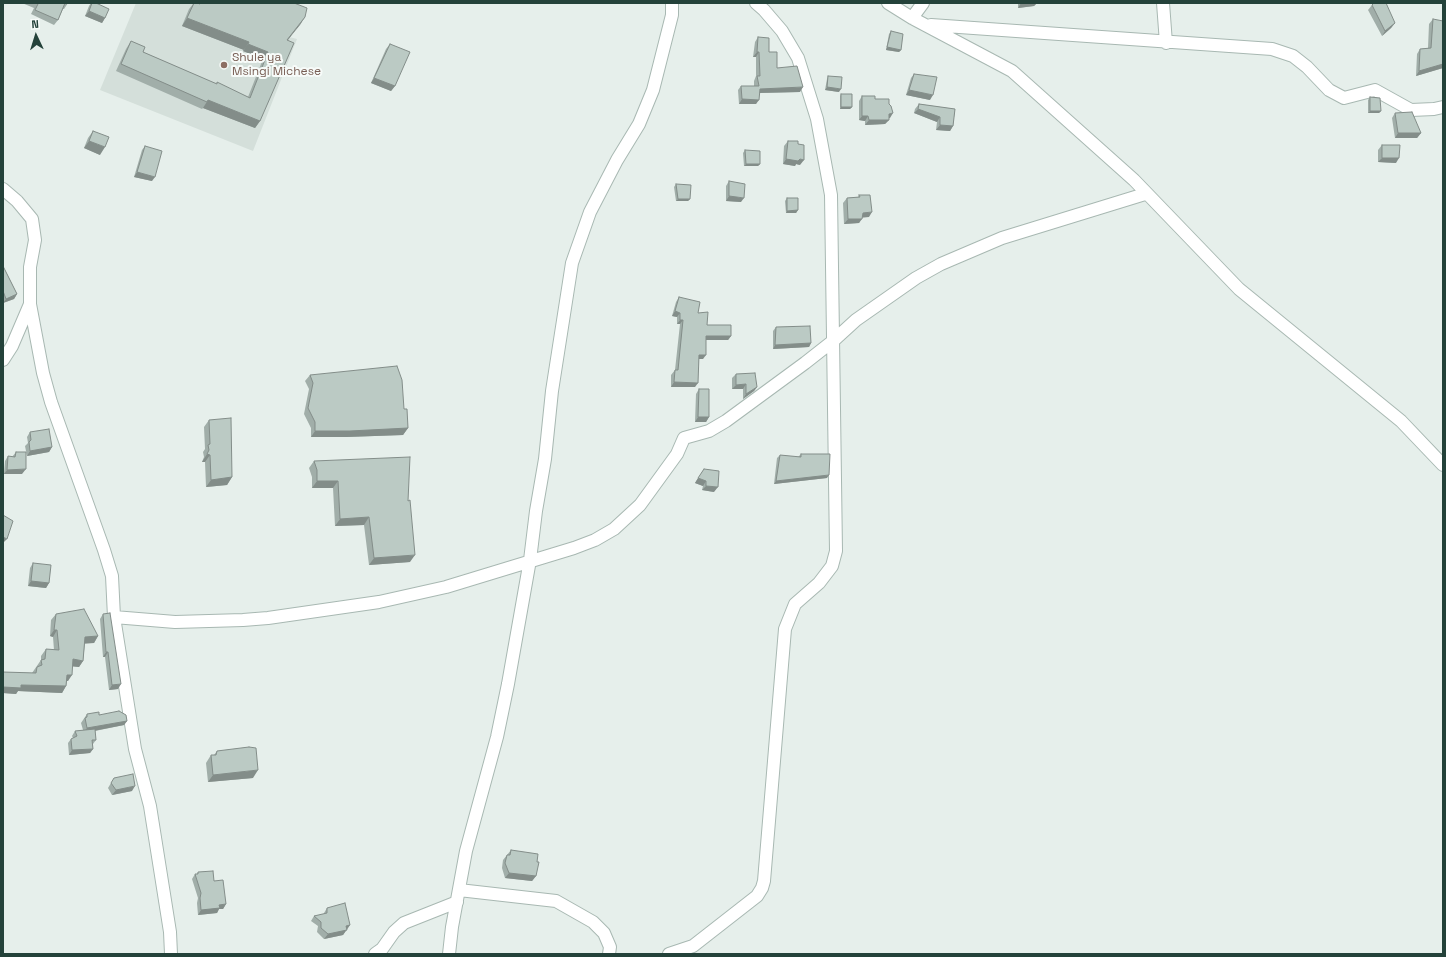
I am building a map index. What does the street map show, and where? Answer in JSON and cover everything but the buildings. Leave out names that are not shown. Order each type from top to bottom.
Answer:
[{"type":"street","points":[[449,954],[466,851],[497,737],[508,684],[530,560],[536,511],[545,459],[552,391],[572,263],[590,212],[617,160],[639,124],[653,90],[672,15],[672,3]]},
{"type":"street","points":[[669,954],[688,948],[698,942],[757,896],[762,888],[764,881],[786,629],[795,604],[819,583],[832,566],[836,551],[831,195],[817,119],[798,58],[782,31],[756,3]]},
{"type":"street","points":[[888,3],[912,18],[1012,71],[1134,180],[1239,289],[1401,421],[1443,465]]},
{"type":"street","points":[[912,18],[923,3]]},
{"type":"street","points":[[1163,3],[1166,42]]},
{"type":"street","points":[[926,25],[1272,49],[1293,56],[1307,67],[1329,90],[1344,98],[1375,90],[1411,110],[1434,110],[1443,107]]},
{"type":"street","points":[[3,189],[17,201],[32,219],[35,240],[30,267],[30,304],[43,373],[51,402],[112,576],[114,617],[135,749],[150,806],[170,932],[170,954]]},
{"type":"street","points":[[114,617],[175,622],[243,620],[379,602],[446,586],[574,548],[595,540],[614,529],[640,505],[677,454],[684,438],[709,431],[726,421],[833,341],[856,320],[916,278],[942,264],[1002,238],[1145,194],[1148,195]]},
{"type":"street","points":[[3,360],[12,346],[30,304]]},
{"type":"street","points":[[375,954],[382,949],[394,932],[404,923],[458,896],[556,901],[593,922],[604,933],[610,947],[609,954]]},
{"type":"shaded area","points":[[136,3],[194,3],[263,30],[297,39],[253,151],[100,90]]},
{"type":"place","name":"Shule ya Msingi Michese","points":[[224,65]]}]
